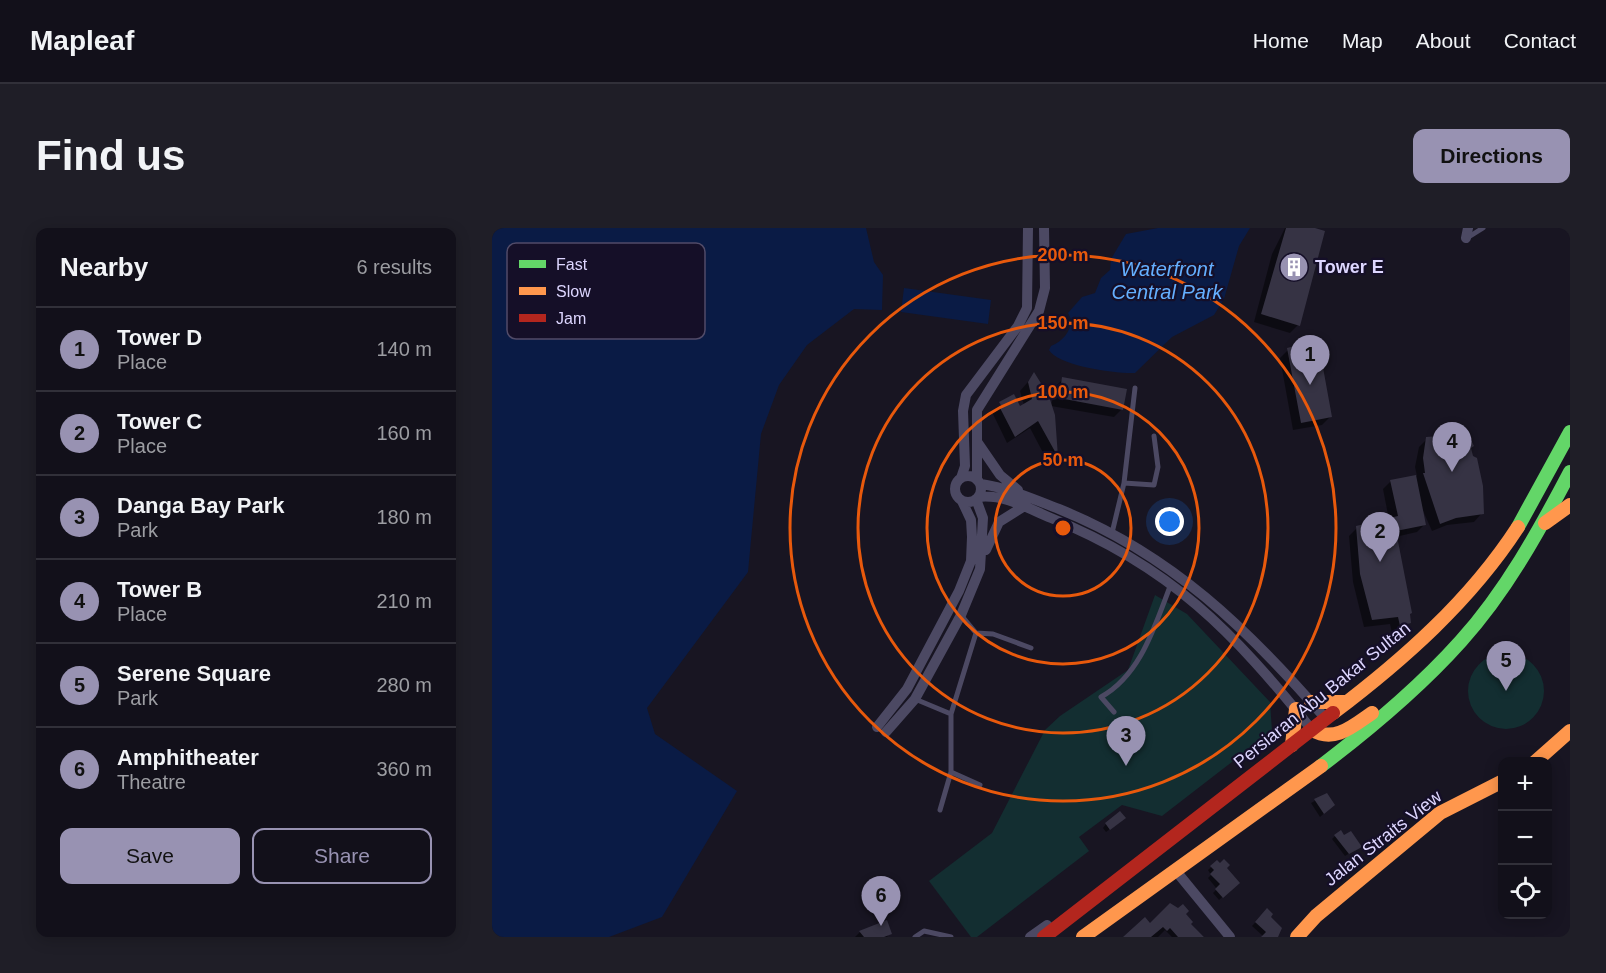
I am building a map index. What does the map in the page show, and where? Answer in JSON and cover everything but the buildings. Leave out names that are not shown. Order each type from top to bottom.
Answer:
[{"type":"main road","name":"Persiaran Abu Bakar Sultan","points":[[1044,937],[1326,719],[1445,615],[1482,575],[1513,535],[1570,432]]},
{"type":"main road","points":[[1091,935],[1347,748],[1438,663],[1493,601],[1525,555],[1570,472]]},
{"type":"main road","points":[[1540,526],[1570,505]]},
{"type":"main road","points":[[1312,730],[1321,736],[1333,737],[1379,709],[1438,663]]},
{"type":"main road","points":[[1311,702],[1322,704],[1346,702]]},
{"type":"main road","points":[[1292,745],[1296,709]]},
{"type":"main road","points":[[1252,817],[1330,749],[1333,737],[1326,719]]},
{"type":"main road","points":[[1541,757],[1570,731]]},
{"type":"main road","name":"Jalan Straits View","points":[[1297,937],[1316,916],[1440,813],[1498,784]]},
{"type":"street","points":[[1027,501],[999,522],[961,615],[915,699],[881,730],[907,689],[959,591],[971,561],[971,520],[955,488],[965,466],[963,411],[966,395],[1018,326],[1027,308],[1028,228]]},
{"type":"street","points":[[980,569],[983,518],[977,498],[979,482],[976,410],[1028,332],[1039,311],[1045,288],[1044,228]]},
{"type":"street","points":[[977,442],[1008,483],[1027,501],[1138,559],[1171,582],[1221,625],[1312,730]]},
{"type":"street","points":[[961,478],[970,476],[979,482],[1112,533],[1145,551],[1200,591],[1231,618],[1326,719]]},
{"type":"street","points":[[962,501],[993,496],[1027,501]]},
{"type":"street","points":[[1176,871],[1230,937]]},
{"type":"street","points":[[1030,937],[1085,897],[1121,877]]},
{"type":"lane","points":[[1467,233],[1474,236],[1483,228]]},
{"type":"lane","points":[[1112,533],[1124,483],[1135,388]]},
{"type":"lane","points":[[1124,483],[1154,485],[1158,467],[1154,436]]},
{"type":"lane","points":[[1114,712],[1101,697],[1116,688],[1130,674],[1171,582]]},
{"type":"lane","points":[[961,615],[976,633],[993,634],[1030,648]]},
{"type":"lane","points":[[940,810],[951,772],[951,714],[976,633]]},
{"type":"lane","points":[[915,699],[951,714]]},
{"type":"lane","points":[[951,772],[980,785]]},
{"type":"lane","points":[[915,937],[924,931],[951,937]]},
{"type":"green space","points":[[1155,595],[1187,614],[1270,702],[1272,731],[1162,816],[1122,805],[1079,837],[1089,851],[977,937],[971,937],[929,881],[992,833],[1045,730],[1060,716],[1128,670]]},
{"type":"green space","points":[[1506,653],[1520,656],[1533,664],[1541,677],[1544,691],[1541,705],[1533,718],[1520,726],[1506,729],[1492,726],[1479,718],[1471,705],[1468,691],[1471,677],[1479,664],[1492,656]]},
{"type":"water","points":[[492,228],[866,228],[874,262],[883,275],[882,310],[854,309],[807,345],[779,385],[761,434],[748,572],[647,708],[655,734],[737,791],[662,917],[609,937],[492,937]]},
{"type":"water","name":"Waterfront Central Park","points":[[1158,228],[1250,228],[1239,246],[1224,299],[1214,315],[1172,337],[1135,373],[1089,368],[1075,365],[1055,356],[1049,350],[1065,336],[1069,329],[1072,321],[1068,313],[1082,297],[1095,293],[1101,278],[1110,270],[1111,259],[1126,234]]},
{"type":"water","points":[[904,288],[991,300],[988,324],[901,312]]},
{"type":"traffic: fast","points":[[1518,527],[1570,432]]},
{"type":"traffic: fast","points":[[1321,766],[1411,691],[1461,641],[1493,602],[1521,560],[1570,472]]},
{"type":"traffic: slow","points":[[1545,523],[1570,505]]},
{"type":"traffic: slow","points":[[1333,713],[1385,672],[1434,628],[1479,580],[1518,527]]},
{"type":"traffic: slow","points":[[1311,702],[1346,702]]},
{"type":"traffic: slow","points":[[1292,745],[1296,709]]},
{"type":"traffic: slow","points":[[1312,730],[1320,734],[1336,734],[1351,728],[1372,713]]},
{"type":"traffic: slow","points":[[1541,757],[1570,731]]},
{"type":"traffic: slow","points":[[1083,937],[1321,766]]},
{"type":"traffic: slow","points":[[1297,937],[1316,916],[1440,813],[1498,784]]},
{"type":"traffic: jam","points":[[1044,937],[1333,713]]},
{"type":"place","name":"Tower E","points":[[1294,267]]},
{"type":"place","name":"Tower D","points":[[1310,385]]},
{"type":"place","name":"Tower B","points":[[1452,472]]},
{"type":"place","name":"Tower C","points":[[1380,562]]},
{"type":"place","name":"Serene Square","points":[[1506,691]]},
{"type":"place","name":"Danga Bay Park","points":[[1126,766]]},
{"type":"place","name":"Amphitheater","points":[[881,926]]}]
